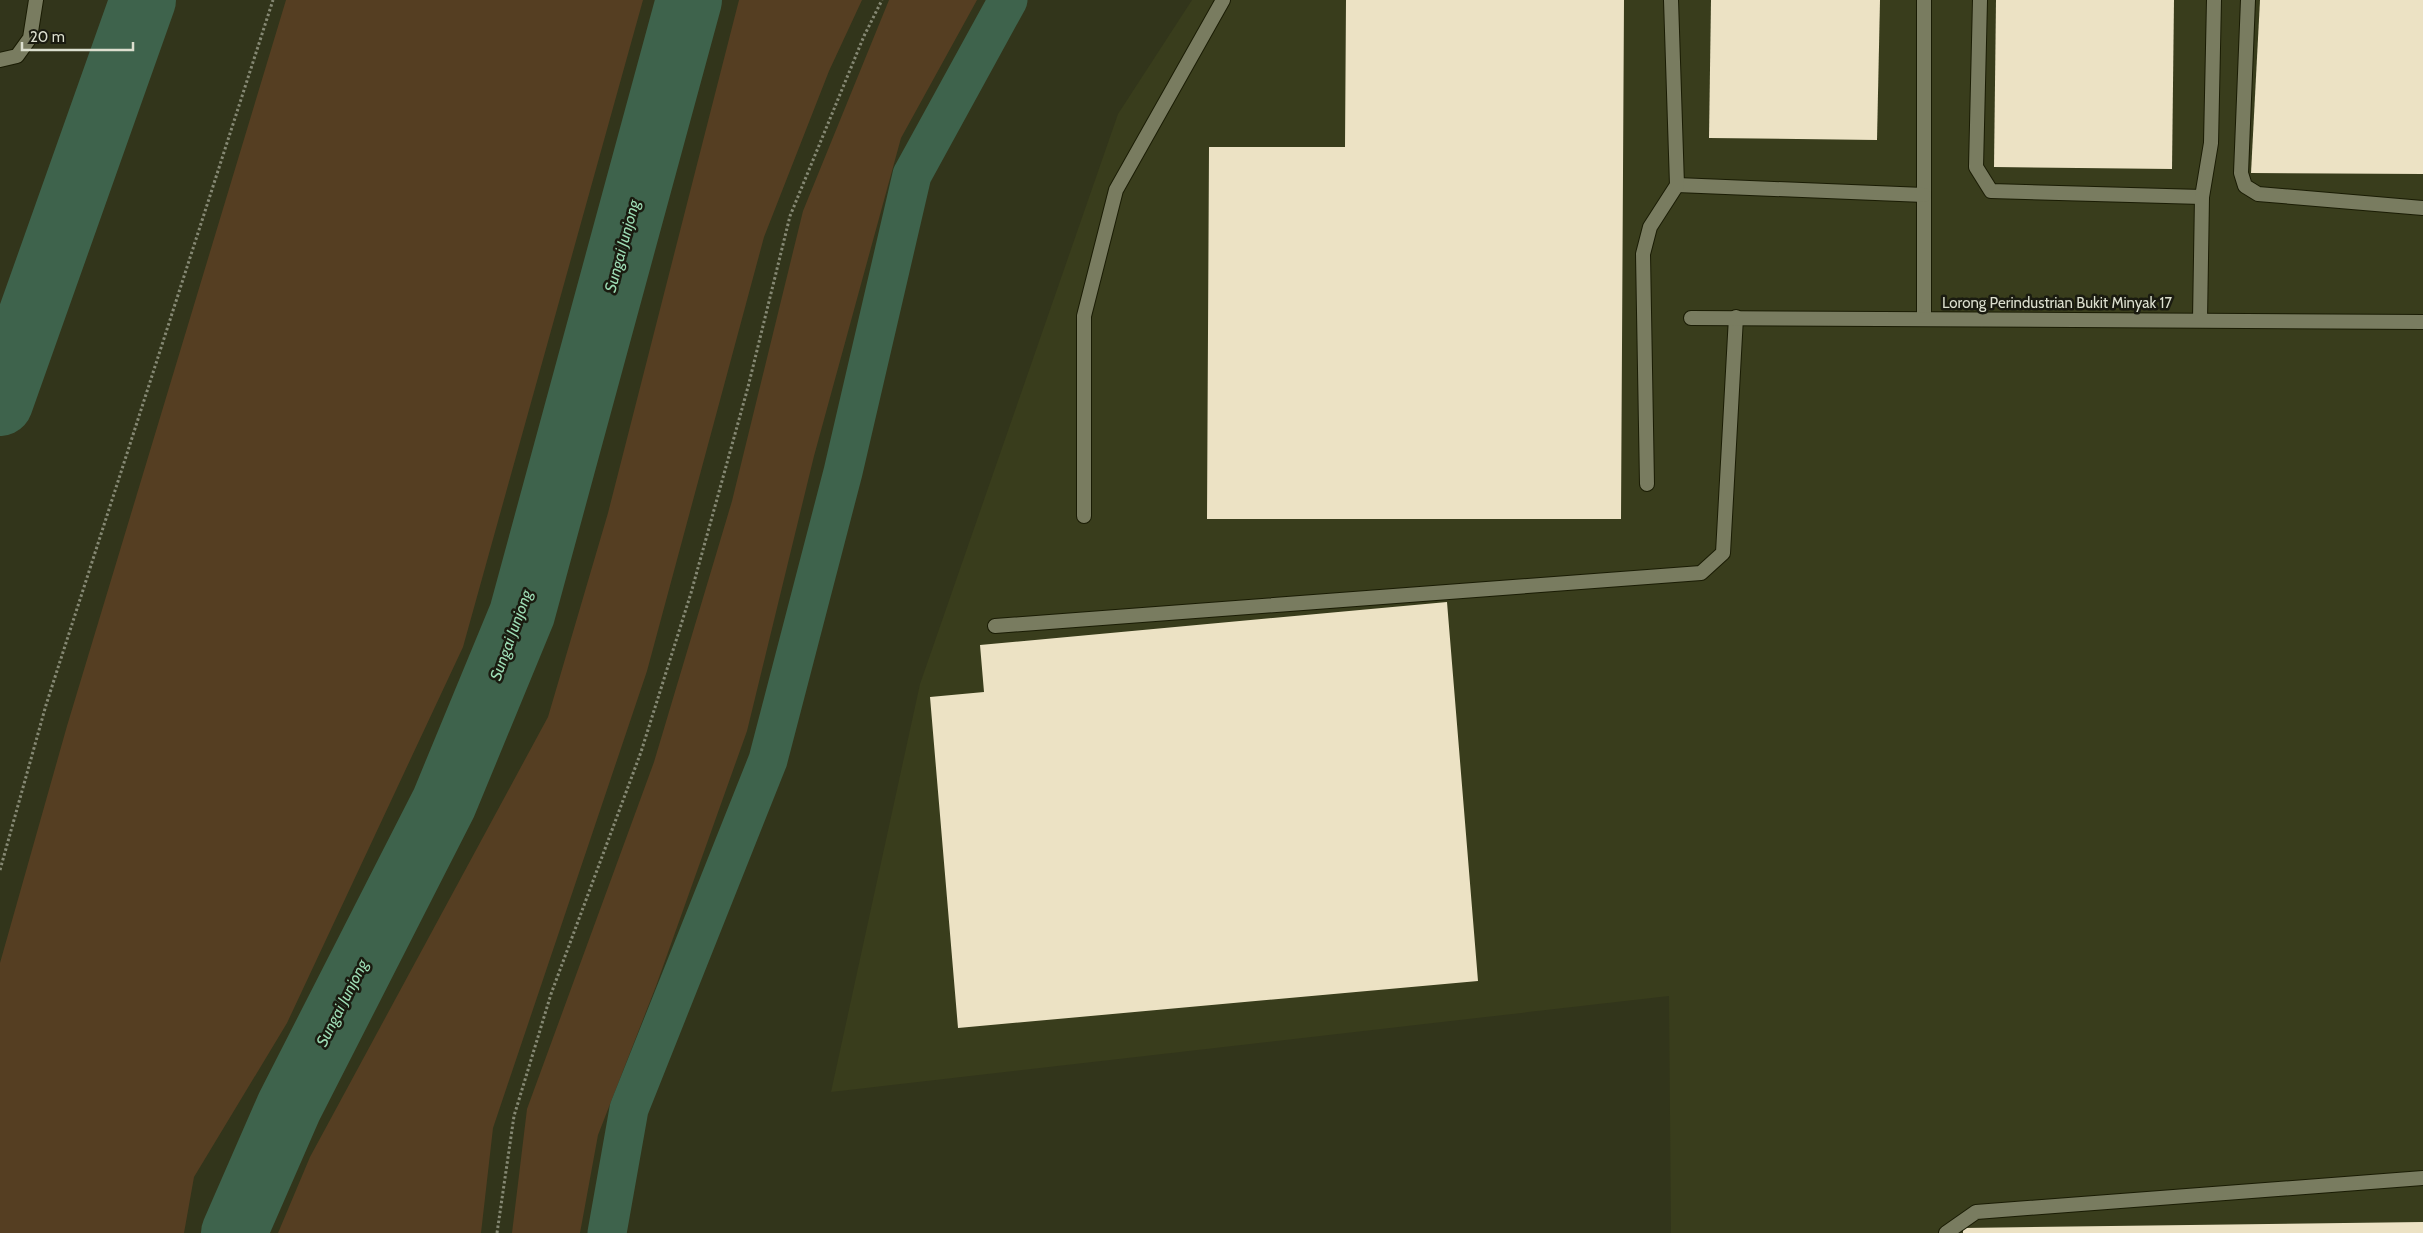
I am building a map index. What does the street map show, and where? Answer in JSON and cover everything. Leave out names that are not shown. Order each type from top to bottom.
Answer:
[{"type":"street","points":[[0,60],[17,56],[30,38],[36,0]]},
{"type":"street","points":[[1084,516],[1084,316],[1116,190],[1222,0]]},
{"type":"street","points":[[1647,484],[1643,254],[1650,227],[1678,185],[1671,0]]},
{"type":"street","points":[[1924,0],[1924,319]]},
{"type":"street","points":[[1980,0],[1976,166],[1992,190],[2202,197]]},
{"type":"street","points":[[2200,320],[2202,197],[2211,143],[2214,0]]},
{"type":"street","points":[[2248,0],[2241,173],[2245,186],[2258,194],[2423,208]]},
{"type":"street","points":[[1678,185],[1924,195]]},
{"type":"street","name":"Lorong Perindustrian Bukit Minyak 17","points":[[1691,318],[2423,322]]},
{"type":"street","points":[[995,626],[1701,573],[1723,553],[1736,318]]},
{"type":"street","points":[[1946,1233],[1976,1212],[2423,1178]]},
{"type":"path","points":[[0,870],[46,705],[273,0]]},
{"type":"path","points":[[497,1233],[514,1116],[551,994],[641,752],[688,602],[748,387],[790,216],[864,36],[882,0]]},
{"type":"shaded area","points":[[286,0],[643,0],[463,647],[287,1023],[194,1177],[184,1233],[0,1233],[0,963],[67,726]]},
{"type":"shaded area","points":[[739,0],[862,0],[829,71],[764,237],[647,671],[493,1128],[481,1233],[278,1233],[310,1157],[548,717],[608,513]]},
{"type":"shaded area","points":[[889,0],[977,0],[901,138],[814,456],[747,731],[656,986],[598,1135],[580,1233],[512,1233],[527,1109],[654,762],[732,501],[803,211]]},
{"type":"shaded area","points":[[1192,0],[2423,0],[2423,1233],[1671,1233],[1669,996],[831,1092],[920,684],[1118,114]]},
{"type":"building","points":[[1346,0],[1624,0],[1621,519],[1207,519],[1209,147],[1345,147]]},
{"type":"building","points":[[1711,0],[1880,0],[1877,140],[1709,138]]},
{"type":"building","points":[[1996,0],[2174,0],[2172,169],[1994,167]]},
{"type":"building","points":[[2260,0],[2423,0],[2423,174],[2251,173]]},
{"type":"building","points":[[1447,602],[1478,981],[958,1028],[930,697],[984,692],[980,645]]},
{"type":"building","points":[[2423,1222],[2423,1233],[1963,1233],[1963,1228]]},
{"type":"waterway","points":[[0,403],[143,0]]},
{"type":"waterway","name":"Sungai Junjong","points":[[234,1233],[289,1107],[444,803],[522,614],[689,0]]},
{"type":"waterway","points":[[607,1233],[629,1109],[768,760],[843,472],[912,175],[1008,0]]}]
